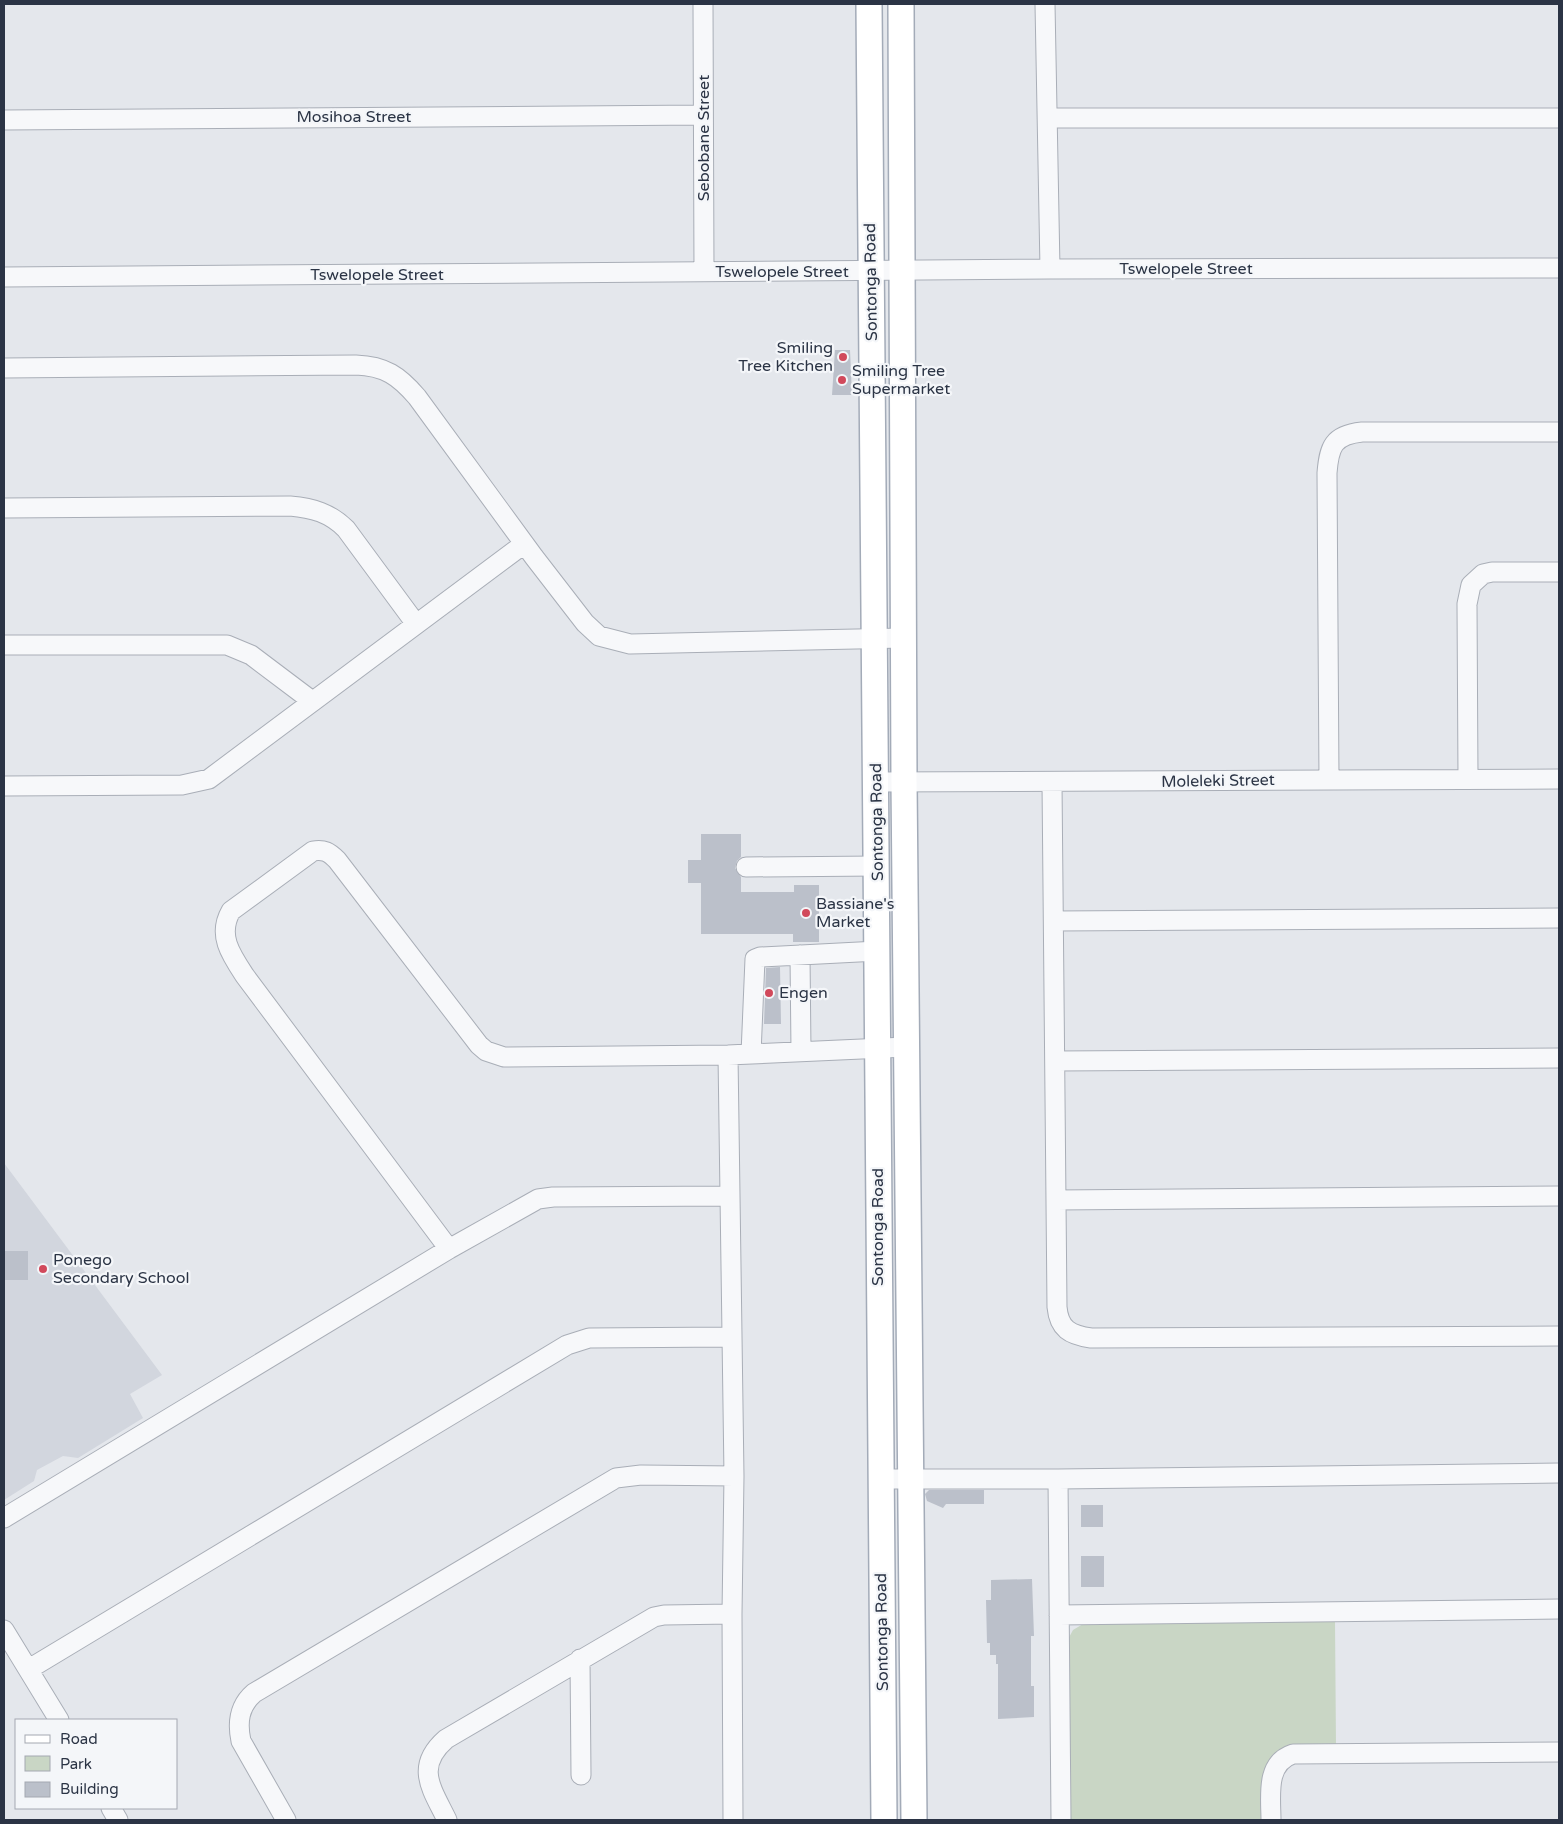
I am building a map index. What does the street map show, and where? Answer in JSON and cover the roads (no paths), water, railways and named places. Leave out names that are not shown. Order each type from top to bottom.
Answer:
[{"type":"main road","name":"Sontonga Road","points":[[869,4],[874,638],[878,866],[877,1048],[884,1820]]},
{"type":"main road","name":"Sontonga Road","points":[[901,4],[902,638],[914,1820]]},
{"type":"street","name":"Sebobane Street","points":[[703,4],[704,272]]},
{"type":"street","points":[[1045,4],[1050,269]]},
{"type":"street","name":"Mosihoa Street","points":[[4,120],[704,115]]},
{"type":"street","points":[[1048,118],[1559,118]]},
{"type":"street","name":"Tswelopele Street","points":[[4,277],[872,272],[1050,269],[1559,268]]},
{"type":"street","points":[[4,368],[356,365],[380,367],[397,376],[417,397],[524,544],[585,623],[599,636],[609,640],[642,644],[902,638]]},
{"type":"street","points":[[1329,780],[1327,473],[1329,453],[1333,445],[1339,438],[1348,433],[1362,432],[1559,432]]},
{"type":"street","points":[[4,508],[290,506],[317,510],[332,518],[346,529],[416,624]]},
{"type":"street","points":[[4,786],[182,785],[201,782],[217,773],[312,700],[524,544]]},
{"type":"street","points":[[1468,778],[1467,604],[1471,585],[1483,574],[1492,572],[1559,572]]},
{"type":"street","points":[[4,645],[227,646],[251,655],[312,700]]},
{"type":"street","name":"Moleleki Street","points":[[877,782],[1052,783],[1559,778]]},
{"type":"street","points":[[1052,783],[1056,1200],[1058,1318],[1061,1325],[1068,1332],[1078,1336],[1559,1336]]},
{"type":"street","points":[[449,1249],[245,976],[225,942],[226,920],[231,911],[313,851],[322,850],[330,853],[480,1045],[493,1055],[504,1057],[728,1055],[906,1047]]},
{"type":"street","points":[[746,867],[878,866]]},
{"type":"street","points":[[1054,921],[1559,918]]},
{"type":"street","points":[[751,1054],[754,960],[760,956],[878,951]]},
{"type":"street","points":[[800,955],[801,1051]]},
{"type":"street","points":[[728,1055],[730,1338],[734,1476],[732,1614],[733,1820]]},
{"type":"street","points":[[1055,1061],[1559,1058]]},
{"type":"street","points":[[4,1518],[449,1249],[529,1204],[546,1198],[729,1196]]},
{"type":"street","points":[[1056,1200],[1559,1196]]},
{"type":"street","points":[[29,1669],[567,1346],[589,1338],[730,1338]]},
{"type":"street","points":[[880,1479],[1058,1479],[1559,1473]]},
{"type":"street","points":[[286,1820],[241,1741],[238,1730],[242,1708],[247,1699],[254,1693],[616,1478],[641,1475],[734,1476]]},
{"type":"street","points":[[1058,1479],[1061,1820]]},
{"type":"street","points":[[1059,1615],[1559,1609]]},
{"type":"street","points":[[447,1820],[428,1781],[430,1757],[446,1739],[580,1659],[658,1616],[732,1614]]},
{"type":"street","points":[[4,1630],[58,1719]]},
{"type":"street","points":[[580,1659],[581,1775]]},
{"type":"street","points":[[1271,1820],[1272,1776],[1280,1762],[1293,1754],[1559,1752]]},
{"type":"street","points":[[112,1809],[118,1820]]},
{"type":"place","name":"Smiling Tree Kitchen","points":[[843,357]]},
{"type":"place","name":"Smiling Tree Supermarket","points":[[842,380]]},
{"type":"place","name":"Bassiane's Market","points":[[806,913]]},
{"type":"place","name":"Engen","points":[[769,993]]},
{"type":"place","name":"Ponego Secondary School","points":[[43,1269]]}]
